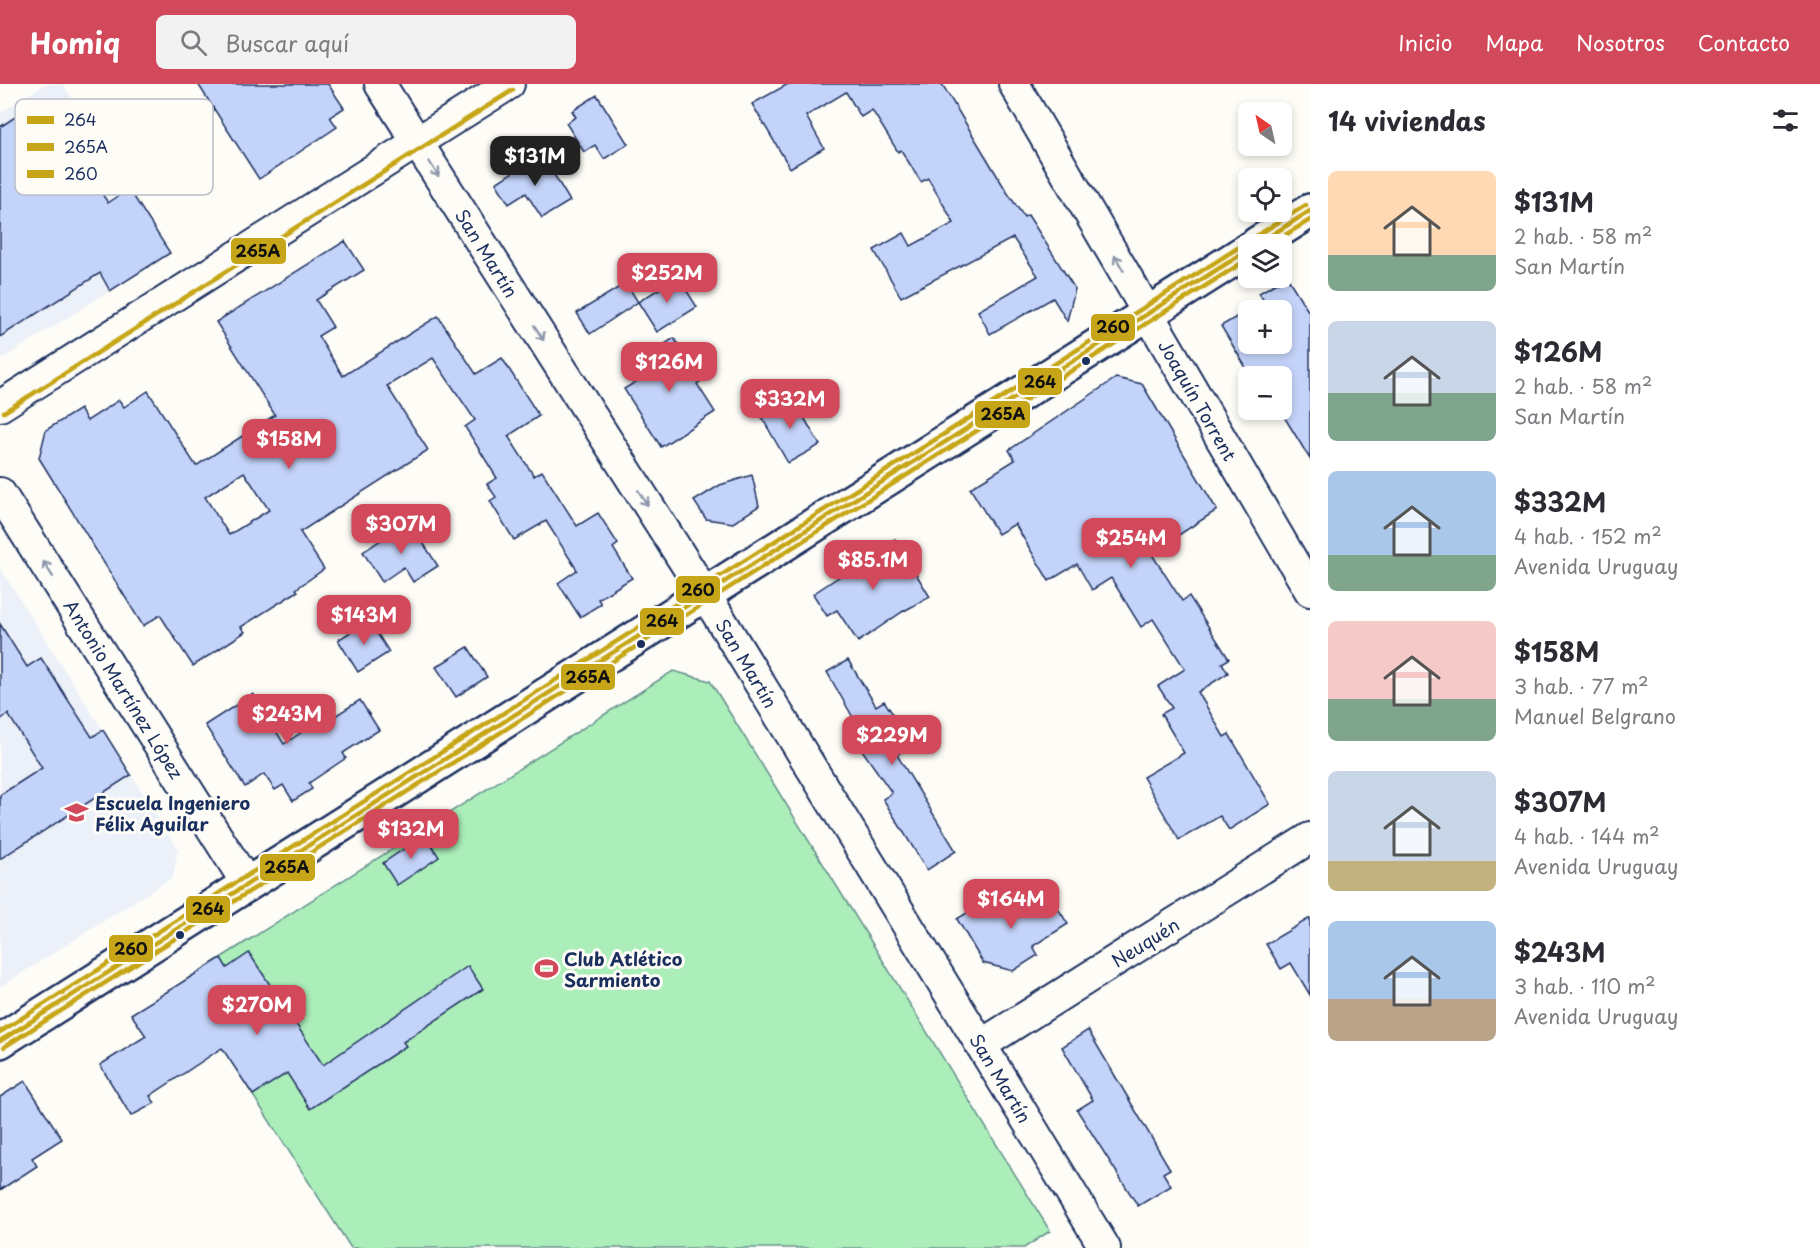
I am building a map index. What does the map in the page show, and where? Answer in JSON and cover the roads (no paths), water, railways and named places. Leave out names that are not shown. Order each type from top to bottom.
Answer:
[{"type":"main road","points":[[1273,234],[1310,211]]},
{"type":"main road","points":[[0,1041],[1238,256]]},
{"type":"street","name":"San Martín","points":[[380,84],[705,594],[1105,1248]]},
{"type":"street","points":[[0,406],[508,84]]},
{"type":"street","name":"Joaquín Torrent","points":[[1014,84],[1310,591]]},
{"type":"street","name":"Antonio Martínez López","points":[[0,493],[247,884]]},
{"type":"street","name":"Neuquén","points":[[981,1045],[1310,838]]},
{"type":"place","name":"Escuela Ingeniero Félix Aguilar","points":[[77,812]]},
{"type":"place","name":"Club Atlético Sarmiento","points":[[546,968]]}]
